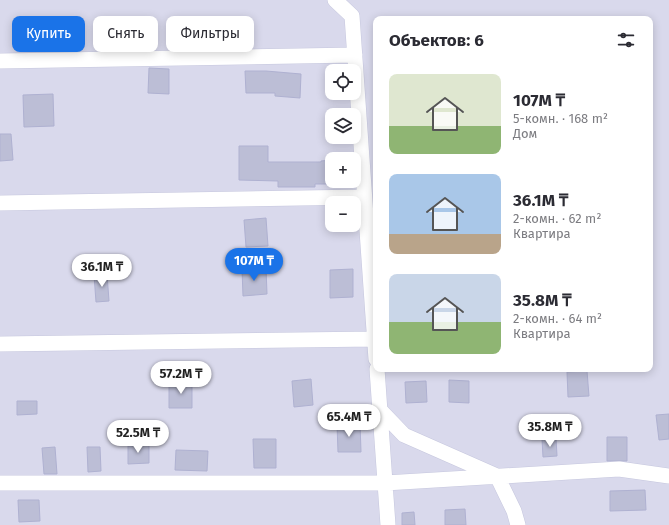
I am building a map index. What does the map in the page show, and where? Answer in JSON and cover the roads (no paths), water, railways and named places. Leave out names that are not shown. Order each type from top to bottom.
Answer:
[{"type":"street","points":[[336,0],[352,16],[373,306]]},
{"type":"street","points":[[0,61],[355,55]]},
{"type":"street","points":[[0,203],[364,197]]},
{"type":"street","points":[[0,344],[373,330]]},
{"type":"street","points":[[377,372],[388,525]]},
{"type":"street","points":[[380,410],[404,435],[497,476],[514,511],[518,525]]},
{"type":"street","points":[[0,483],[385,483],[619,469],[669,476]]}]
